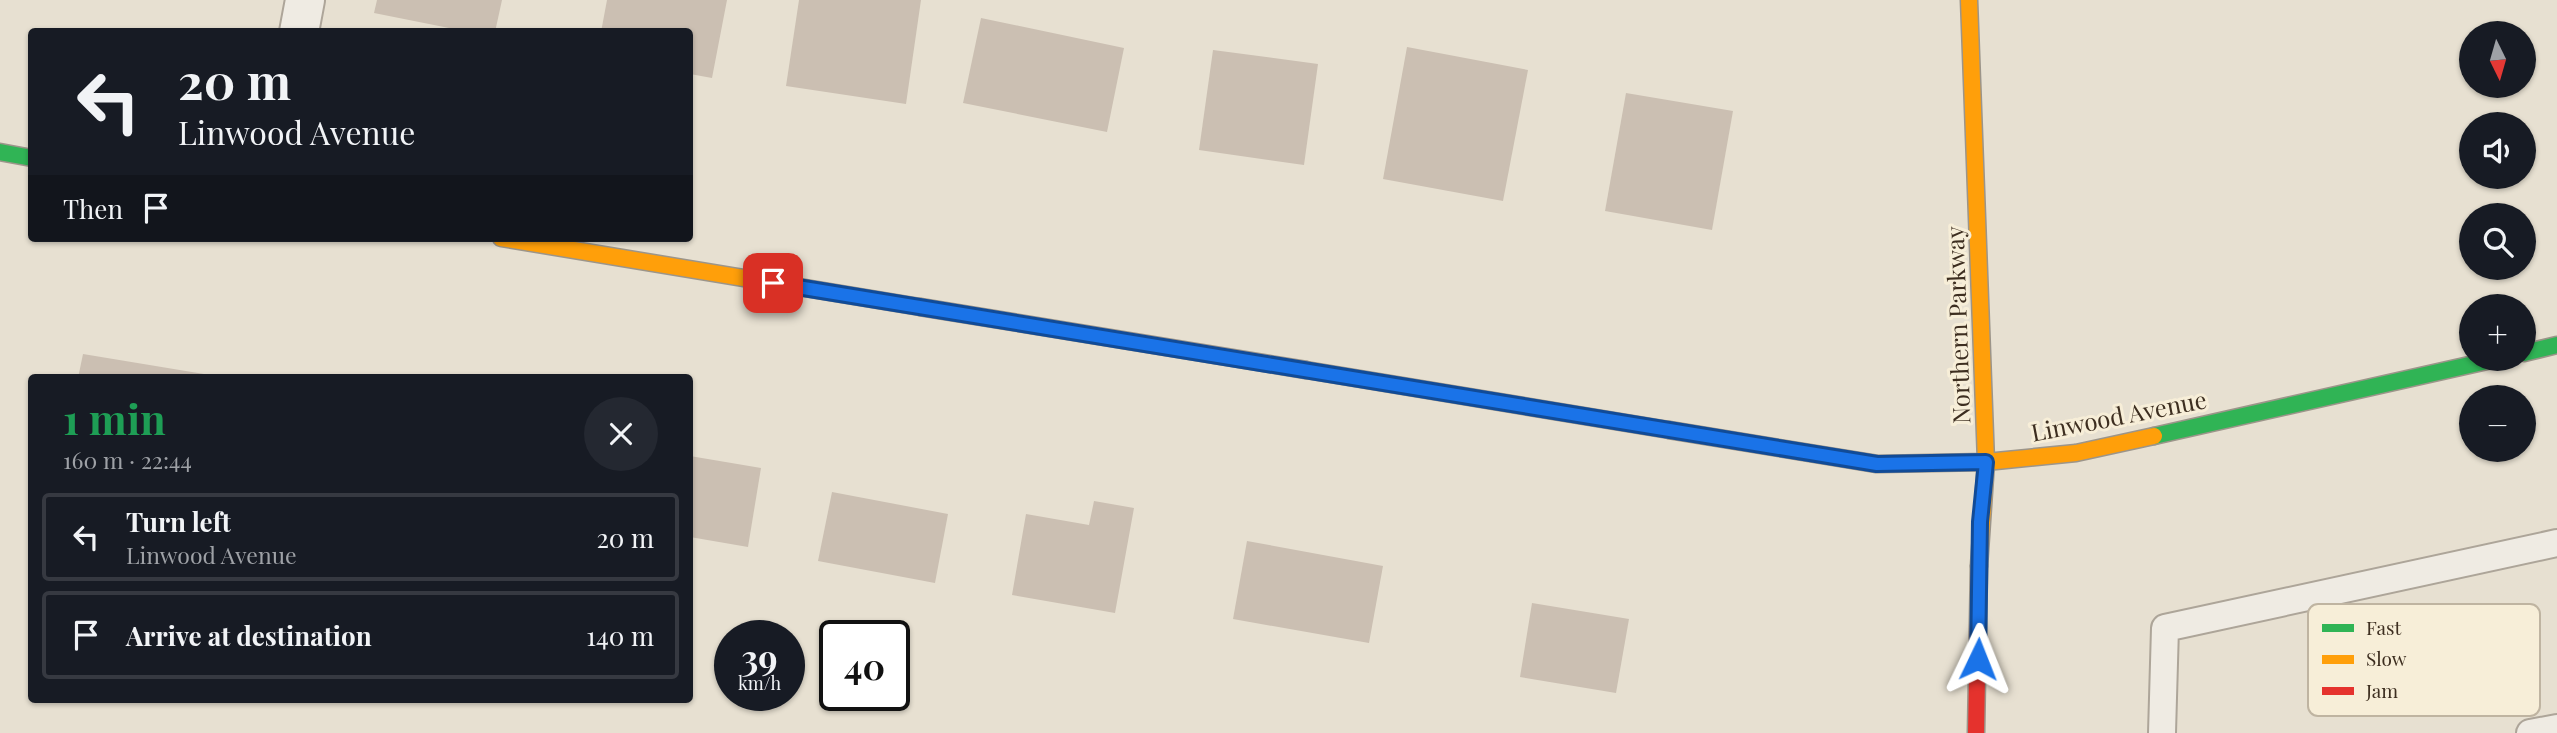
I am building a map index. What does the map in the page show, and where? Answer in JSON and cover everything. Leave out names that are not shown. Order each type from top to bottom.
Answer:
[{"type":"main road","name":"Northern Parkway","points":[[1969,0],[1986,462],[1980,522],[1976,733]]},
{"type":"main road","points":[[0,152],[28,157]]},
{"type":"main road","name":"Linwood Avenue","points":[[525,242],[1877,464],[1986,462],[2076,453],[2459,367]]},
{"type":"main road","points":[[2536,350],[2557,345]]},
{"type":"street","points":[[300,28],[305,0]]},
{"type":"lane","points":[[2162,733],[2165,628],[2557,543]]},
{"type":"lane","points":[[2530,733],[2557,728]]},
{"type":"building","points":[[377,0],[502,0],[496,28],[449,28],[374,13]]},
{"type":"building","points":[[607,0],[727,0],[712,78],[693,75],[693,28],[602,28]]},
{"type":"building","points":[[799,0],[921,0],[906,104],[786,86]]},
{"type":"building","points":[[981,18],[1124,48],[1107,132],[963,103]]},
{"type":"building","points":[[1407,47],[1528,70],[1503,201],[1383,179]]},
{"type":"building","points":[[1213,50],[1318,64],[1304,165],[1199,150]]},
{"type":"building","points":[[1626,93],[1733,111],[1712,230],[1605,211]]},
{"type":"building","points":[[83,354],[204,374],[79,374]]},
{"type":"building","points":[[693,457],[761,468],[748,547],[693,538]]},
{"type":"building","points":[[832,492],[948,514],[935,583],[818,561]]},
{"type":"building","points":[[1094,501],[1134,508],[1115,613],[1012,595],[1026,514],[1089,525]]},
{"type":"building","points":[[1247,541],[1383,566],[1369,643],[1233,619]]},
{"type":"building","points":[[1532,603],[1629,619],[1616,693],[1520,677]]},
{"type":"traffic: fast","points":[[0,152],[28,157]]},
{"type":"traffic: fast","points":[[2536,350],[2557,345]]},
{"type":"traffic: fast","points":[[2154,436],[2459,367]]},
{"type":"traffic: fast","points":[[1306,370],[1669,430]]},
{"type":"traffic: slow","points":[[1969,0],[1986,462],[1979,566]]},
{"type":"traffic: slow","points":[[525,242],[920,307]]},
{"type":"traffic: slow","points":[[1669,430],[1877,464],[1986,462],[2076,453],[2154,436]]},
{"type":"traffic: jam","points":[[920,307],[1306,370]]},
{"type":"traffic: jam","points":[[1976,733],[1979,566]]},
{"type":"route","points":[[773,283],[1877,464],[1986,462],[1980,522],[1978,659]]}]
